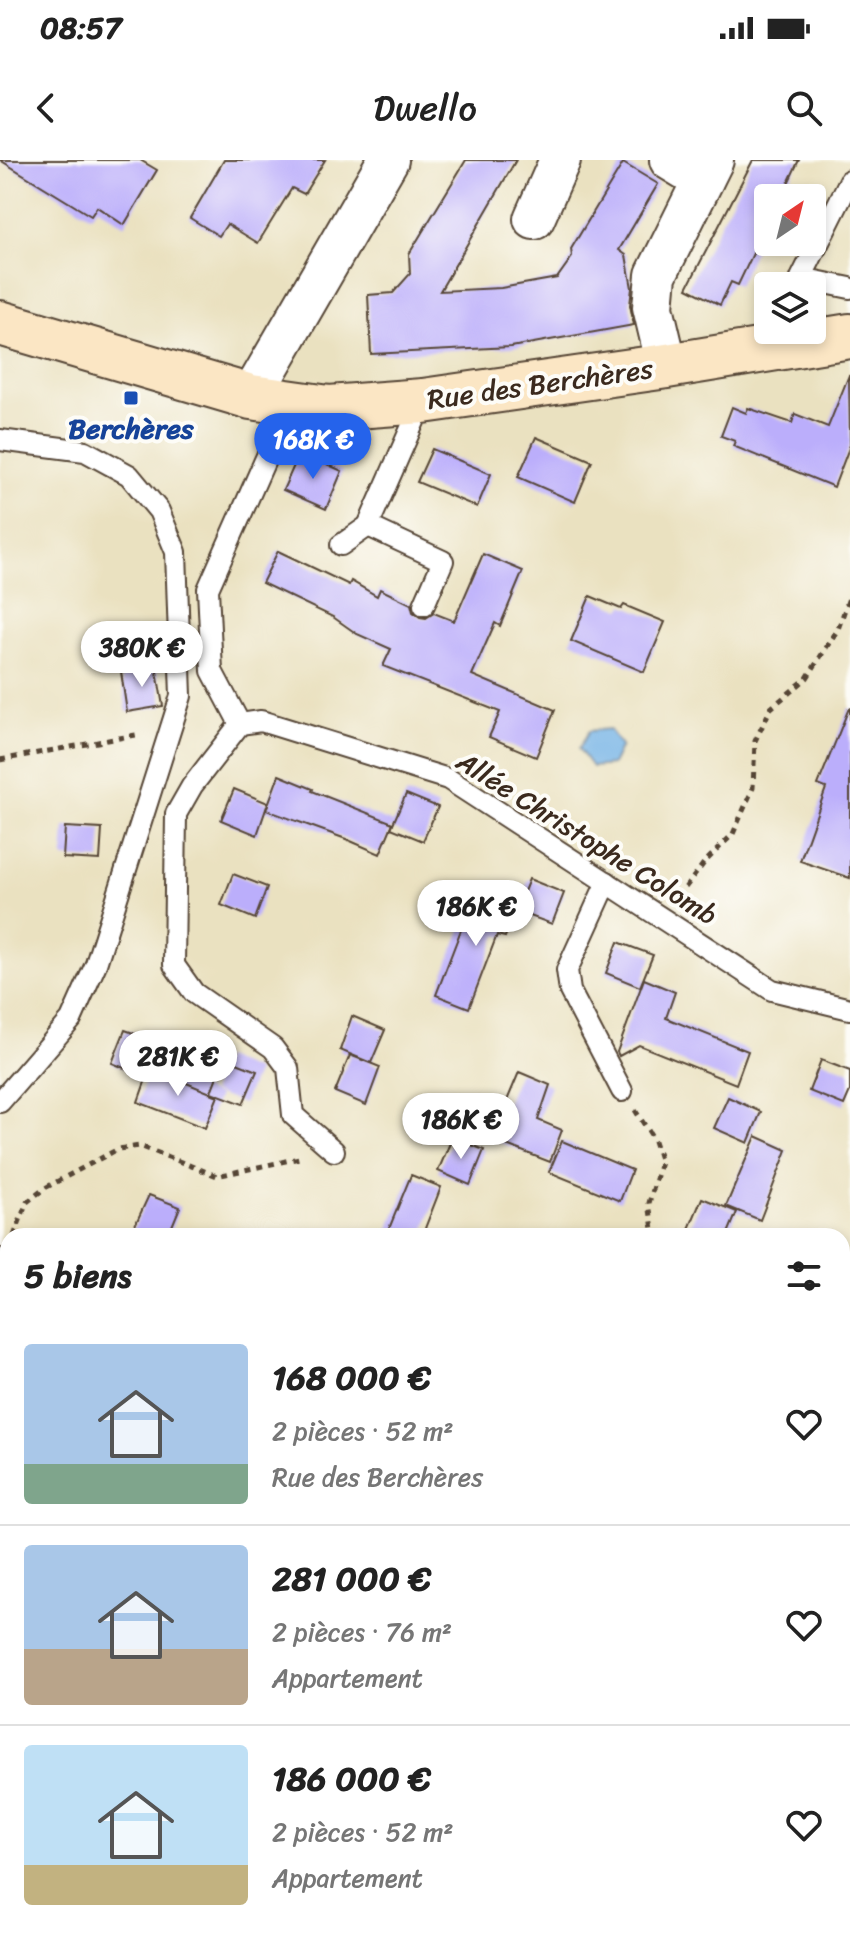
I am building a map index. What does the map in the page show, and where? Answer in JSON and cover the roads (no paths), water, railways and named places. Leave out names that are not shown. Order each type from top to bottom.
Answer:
[{"type":"street","points":[[269,391],[388,160]]},
{"type":"street","points":[[534,219],[560,160]]},
{"type":"street","points":[[667,366],[653,307],[656,275],[696,167]]},
{"type":"street","name":"Rue des Berchères","points":[[0,323],[329,408],[423,401],[850,336]]},
{"type":"lane","points":[[850,180],[801,278],[850,288]]},
{"type":"lane","points":[[269,391],[208,589],[212,671],[240,724],[192,786],[176,814],[174,965],[194,993],[273,1048],[288,1068],[293,1115],[334,1151]]},
{"type":"lane","points":[[341,545],[368,526],[423,401]]},
{"type":"lane","points":[[0,440],[85,451],[129,475],[159,511],[176,552],[181,696],[96,964],[71,1020],[0,1102]]},
{"type":"lane","points":[[368,526],[443,561],[424,605]]},
{"type":"lane","name":"Allée Christophe Colomb","points":[[240,724],[261,721],[448,779],[772,990],[850,1009]]},
{"type":"lane","points":[[607,882],[567,970],[570,991],[622,1091]]},
{"type":"water","points":[[609,729],[621,746],[612,765],[592,767],[579,749],[589,731]]},
{"type":"place","name":"Berchères","points":[[131,398]]}]
